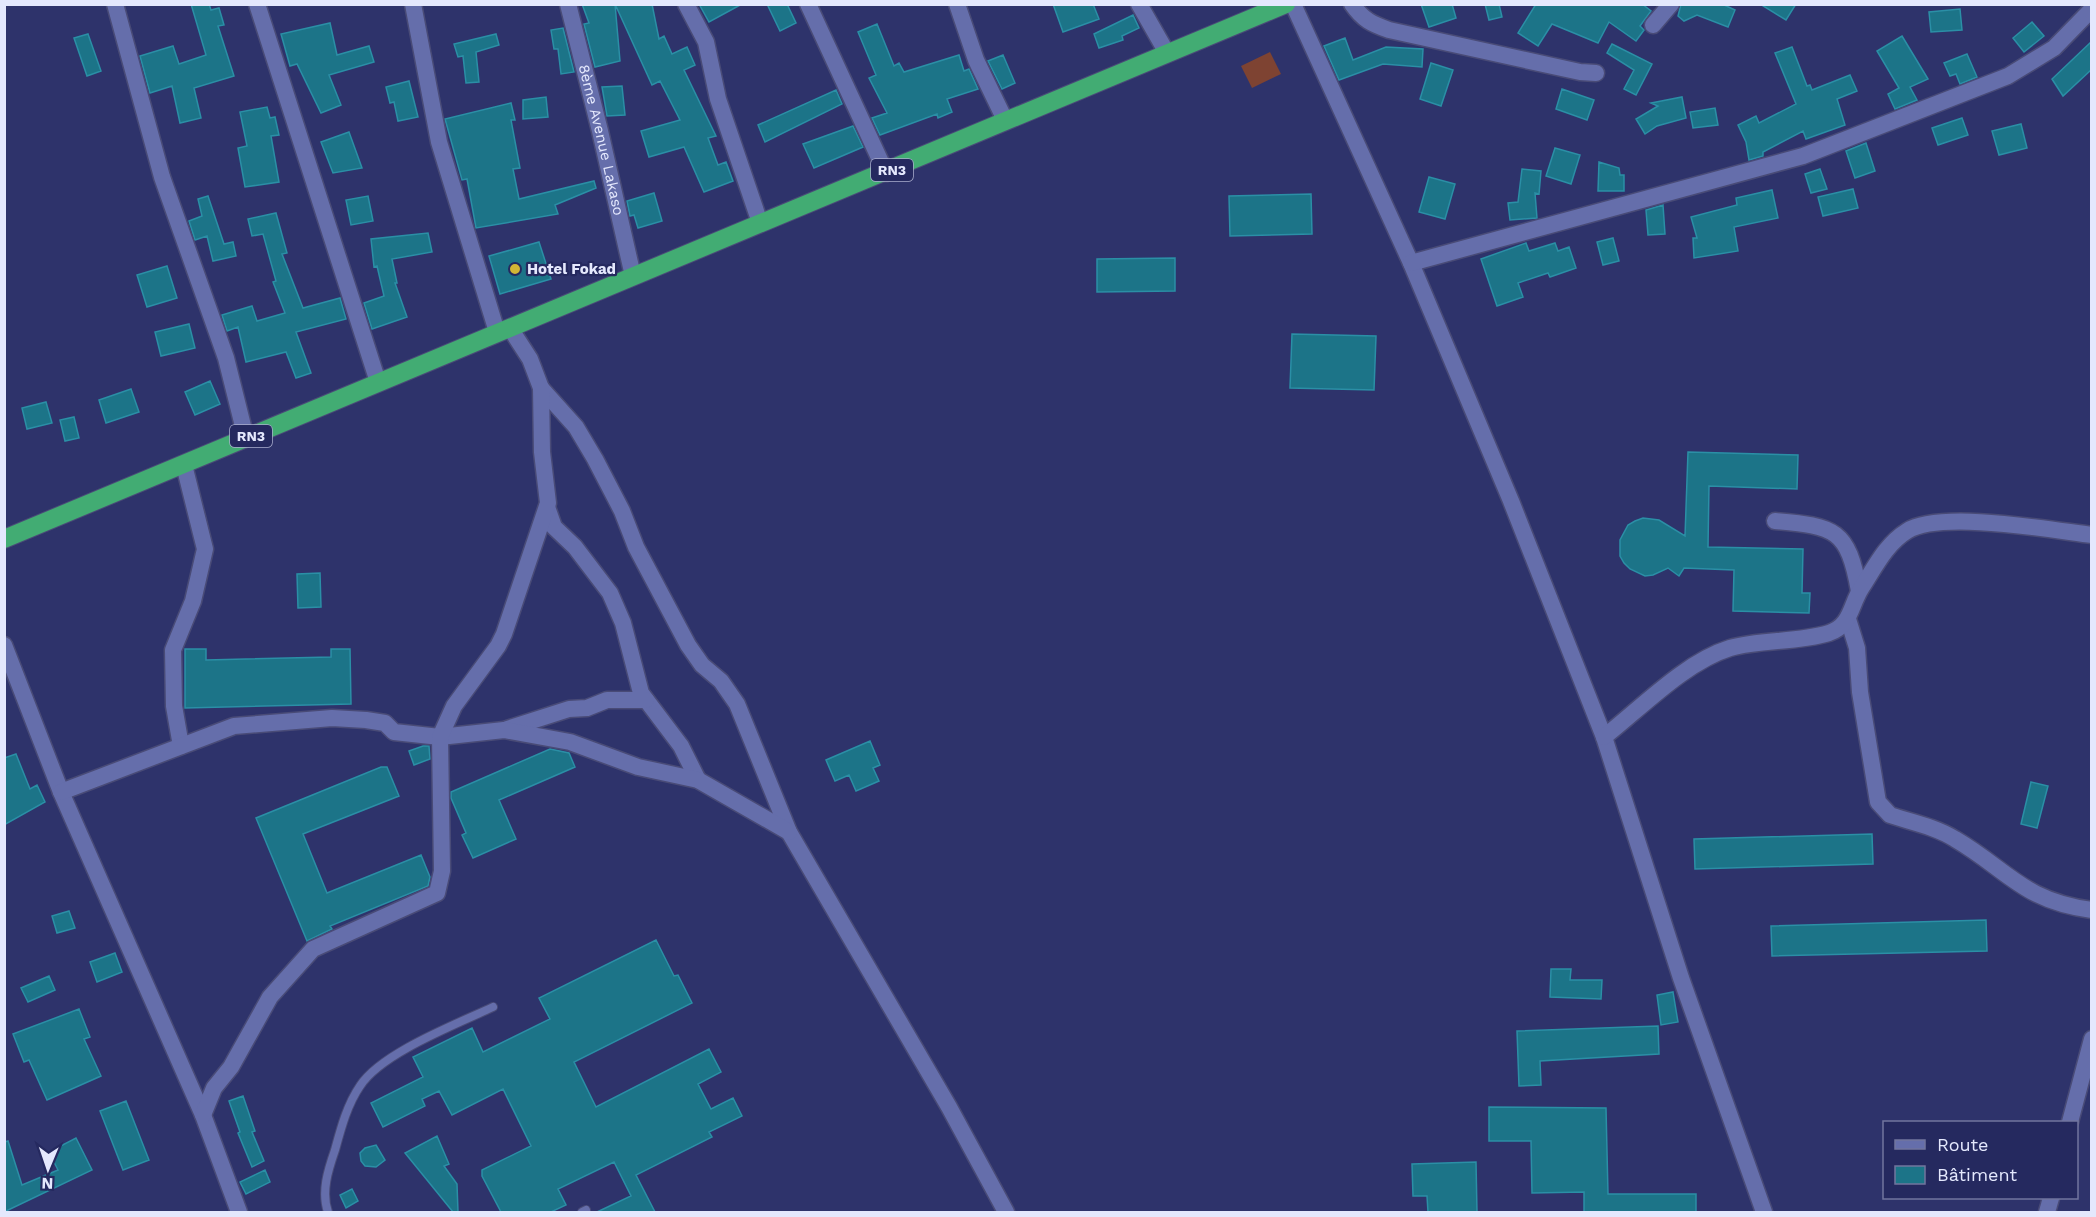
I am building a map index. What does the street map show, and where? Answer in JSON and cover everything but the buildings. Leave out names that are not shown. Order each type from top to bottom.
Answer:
[{"type":"highway","name":"RN3","points":[[4,539],[633,276],[886,173],[1005,120],[1276,7]]},
{"type":"street","points":[[115,4],[162,177],[226,358],[246,438]]},
{"type":"street","points":[[257,4],[378,382]]},
{"type":"street","points":[[413,4],[439,142],[503,330],[530,359],[541,388],[547,507],[554,527],[575,547],[610,593],[623,623],[641,693],[681,746],[698,780]]},
{"type":"street","name":"8ème Avenue Lakaso","points":[[568,4],[633,276]]},
{"type":"street","points":[[686,4],[706,42],[718,99],[760,224]]},
{"type":"street","points":[[808,4],[886,173]]},
{"type":"street","points":[[957,4],[976,60],[1005,120]]},
{"type":"street","points":[[1138,4],[1167,53]]},
{"type":"street","points":[[1293,4],[1411,263],[1511,501],[1604,737],[1681,978],[1764,1212]]},
{"type":"street","points":[[1352,4],[1360,16],[1371,24],[1389,30],[1580,72],[1596,72]]},
{"type":"street","points":[[1653,25],[1671,4]]},
{"type":"street","points":[[1411,263],[1803,156],[2008,76],[2054,48],[2091,9]]},
{"type":"street","points":[[541,388],[576,427],[595,459],[622,511],[636,548],[688,645],[702,665],[721,681],[737,704],[789,832],[949,1107],[1006,1212]]},
{"type":"street","points":[[182,746],[174,706],[172,650],[193,601],[205,549],[184,465]]},
{"type":"street","points":[[202,1114],[214,1088],[231,1067],[270,997],[313,949],[437,893],[442,871],[440,737],[454,706],[498,646],[504,634],[547,507]]},
{"type":"street","points":[[1776,521],[1818,524],[1830,530],[1843,541],[1853,558],[1859,591]]},
{"type":"street","points":[[1604,737],[1707,658],[1731,648],[1829,633],[1848,619],[1859,591],[1888,547],[1908,530],[1941,523],[1998,524],[2091,535]]},
{"type":"street","points":[[1848,619],[1857,648],[1860,692],[1878,802],[1882,809],[1890,815],[1955,838],[2018,886],[2046,899],[2091,910]]},
{"type":"street","points":[[4,645],[61,792],[202,1114],[239,1212]]},
{"type":"street","points":[[61,792],[234,726],[332,718],[385,723],[394,732],[440,737],[504,730],[569,709],[587,708],[607,700],[645,700]]},
{"type":"street","points":[[504,730],[570,742],[638,767],[698,780],[789,832]]},
{"type":"street","points":[[2070,1121],[2091,1039]]},
{"type":"lane","points":[[325,1212],[328,1171],[349,1105],[361,1084],[379,1065],[493,1007]]},
{"type":"shaded area","points":[[1270,52],[1281,74],[1252,88],[1241,66]]},
{"type":"place","name":"Hotel Fokad","points":[[515,269]]}]
